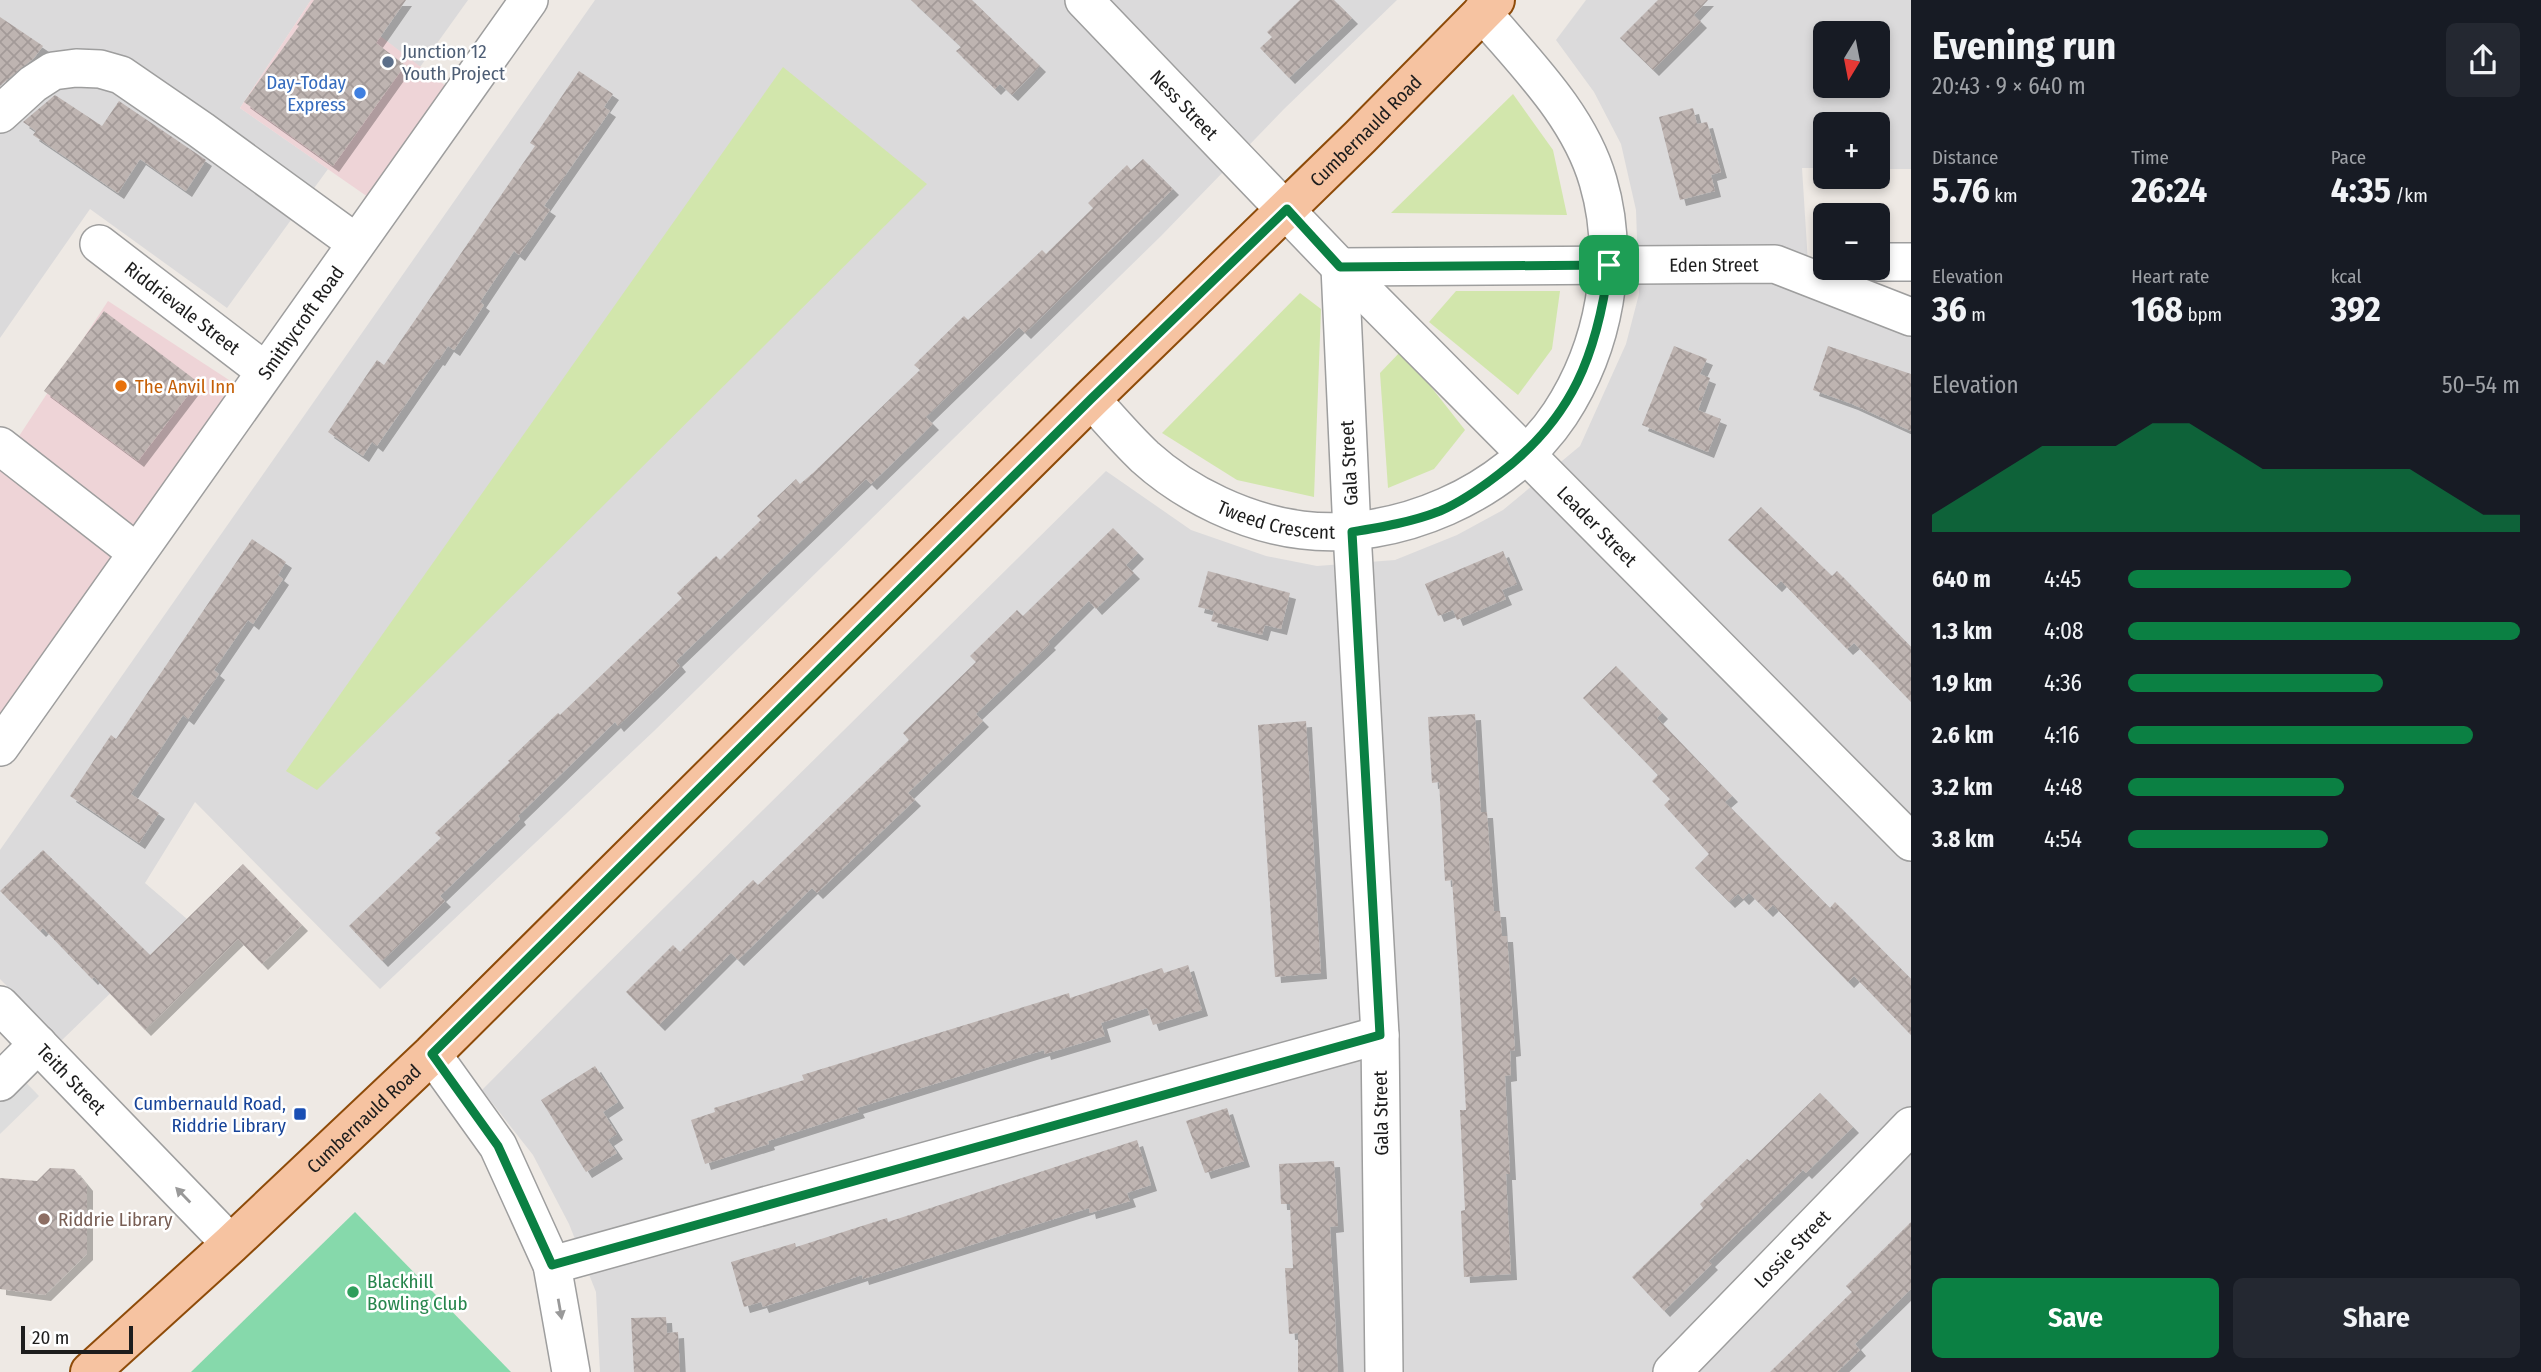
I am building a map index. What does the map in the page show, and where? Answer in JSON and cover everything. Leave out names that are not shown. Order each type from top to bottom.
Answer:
[{"type":"main road","name":"Cumbernauld Road","points":[[90,1372],[231,1244],[432,1054],[1489,6]]},
{"type":"street","name":"Smithycroft Road","points":[[0,747],[529,0]]},
{"type":"street","name":"Ness Street","points":[[1084,0],[1287,209]]},
{"type":"street","name":"Tweed Crescent","points":[[1091,399],[1146,458],[1185,486],[1223,507],[1257,520],[1301,530],[1352,532],[1393,525],[1441,510],[1479,489],[1526,454],[1559,415],[1580,377],[1603,310],[1609,265],[1609,234],[1598,180],[1576,132],[1489,6]]},
{"type":"street","points":[[0,114],[33,84],[53,71],[100,69],[121,75],[356,243]]},
{"type":"street","name":"Leader Street","points":[[1287,209],[1340,267],[1911,842]]},
{"type":"street","name":"Riddrievale Street","points":[[99,244],[265,371]]},
{"type":"street","points":[[1890,262],[1911,262]]},
{"type":"street","points":[[1775,264],[1813,263]]},
{"type":"street","name":"Eden Street","points":[[1340,267],[1775,264],[1911,317]]},
{"type":"street","name":"Gala Street","points":[[1340,267],[1380,1035],[1384,1372]]},
{"type":"street","points":[[3,458],[136,552]]},
{"type":"street","name":"Teith Street","points":[[0,1005],[231,1244]]},
{"type":"street","points":[[552,1265],[1380,1035]]},
{"type":"street","points":[[0,1082],[38,1044]]},
{"type":"street","points":[[432,1054],[498,1146],[552,1265],[570,1372]]},
{"type":"street","name":"Lossie Street","points":[[1672,1372],[1911,1126]]},
{"type":"shaded area","points":[[0,0],[311,0],[240,108],[328,169],[227,308],[90,209],[0,338]]},
{"type":"shaded area","points":[[311,0],[333,0],[455,93],[378,204],[240,108]]},
{"type":"shaded area","points":[[333,0],[468,0],[420,67]]},
{"type":"shaded area","points":[[595,0],[1397,0],[1284,109],[1161,236],[654,731],[380,989],[195,802],[145,883],[187,919],[61,1041],[0,979],[0,850]]},
{"type":"shaded area","points":[[1586,0],[1911,0],[1911,169],[1890,169],[1890,112],[1813,112],[1813,168],[1802,168],[1808,263],[1813,266],[1813,280],[1837,280],[1911,324],[1911,1372],[600,1372],[596,1292],[569,1224],[533,1155],[482,1090],[1106,471],[1191,530],[1266,556],[1317,566],[1395,560],[1457,535],[1503,510],[1580,446],[1626,344],[1639,294],[1636,210],[1621,144],[1594,92],[1556,40]]},
{"type":"shaded area","points":[[108,301],[255,397],[0,760],[0,465]]},
{"type":"shaded area","points":[[0,1056],[39,1096],[0,1134]]},
{"type":"green space","points":[[783,67],[927,184],[317,790],[286,771]]},
{"type":"green space","points":[[1513,94],[1553,150],[1567,215],[1391,213]]},
{"type":"green space","points":[[1456,291],[1560,291],[1552,349],[1518,395],[1429,322]]},
{"type":"green space","points":[[1300,293],[1321,309],[1314,497],[1237,480],[1162,433]]},
{"type":"green space","points":[[1402,350],[1465,430],[1434,469],[1388,488],[1380,373]]},
{"type":"green space","name":"Blackhill Bowling Club","points":[[355,1212],[511,1372],[191,1372]]},
{"type":"building","points":[[314,0],[406,0],[376,43],[405,65],[333,166],[244,102],[299,26],[297,25]]},
{"type":"building","points":[[911,0],[972,0],[1040,66],[1012,95],[1000,84],[995,89],[956,51],[961,47]]},
{"type":"building","points":[[1300,0],[1334,0],[1352,18],[1289,78],[1260,48],[1272,37],[1267,32]]},
{"type":"building","points":[[1658,0],[1708,0],[1694,15],[1701,22],[1653,70],[1620,38]]},
{"type":"building","points":[[0,17],[43,46],[34,58],[0,86]]},
{"type":"building","points":[[579,71],[613,94],[604,107],[610,111],[544,206],[550,210],[519,255],[514,251],[480,302],[484,305],[454,350],[448,346],[377,446],[372,442],[363,456],[328,432],[377,360],[384,365],[535,146],[530,143]]},
{"type":"building","points":[[55,95],[102,126],[119,101],[206,160],[186,191],[140,159],[118,193],[33,135],[36,131],[23,122]]},
{"type":"building","points":[[1693,108],[1697,124],[1707,122],[1721,172],[1711,175],[1715,191],[1680,200],[1659,117]]},
{"type":"building","points":[[1143,159],[1173,189],[1025,333],[1019,327],[926,417],[933,424],[871,484],[866,479],[676,661],[680,666],[618,726],[615,722],[518,816],[520,819],[440,896],[445,901],[382,961],[349,926],[441,838],[435,833],[558,713],[560,715],[682,598],[677,593],[716,556],[720,560],[761,520],[757,516],[796,479],[800,484],[813,473],[920,370],[914,365],[964,316],[968,320],[1042,250],[1046,254],[1093,208],[1088,203],[1127,165],[1131,170]]},
{"type":"building","name":"The Anvil Inn","points":[[104,311],[198,382],[138,461],[44,391]]},
{"type":"building","points":[[1674,346],[1707,359],[1700,374],[1710,378],[1698,410],[1721,419],[1708,452],[1642,425]]},
{"type":"building","points":[[1828,346],[1911,374],[1911,431],[1852,404],[1813,390]]},
{"type":"building","points":[[1761,507],[1832,576],[1837,571],[1911,647],[1911,702],[1854,643],[1847,649],[1781,581],[1776,586],[1728,540]]},
{"type":"building","points":[[1113,528],[1138,553],[1126,565],[1134,573],[1096,609],[1089,601],[1048,642],[1050,644],[976,714],[983,721],[908,793],[915,800],[817,893],[812,888],[738,960],[731,953],[659,1025],[626,992],[673,945],[680,952],[753,880],[758,885],[909,740],[903,733],[976,662],[970,656],[1017,610],[1023,616]]},
{"type":"building","points":[[252,539],[286,562],[278,575],[283,579],[253,624],[248,620],[214,670],[219,674],[188,719],[183,715],[131,794],[159,813],[139,843],[70,796],[111,735],[116,739]]},
{"type":"building","points":[[1503,551],[1517,584],[1502,590],[1506,599],[1457,620],[1453,610],[1438,616],[1425,584]]},
{"type":"building","points":[[1208,571],[1290,593],[1281,629],[1265,625],[1262,635],[1211,621],[1214,611],[1198,607]]},
{"type":"building","points":[[1616,666],[1662,713],[1657,718],[1732,796],[1725,802],[1830,908],[1835,902],[1911,979],[1911,1035],[1854,976],[1848,982],[1773,905],[1767,911],[1749,893],[1743,899],[1738,894],[1729,902],[1695,868],[1709,854],[1664,805],[1670,799],[1652,781],[1658,775],[1583,698]]},
{"type":"building","points":[[1475,714],[1481,812],[1487,812],[1494,911],[1500,911],[1502,936],[1507,936],[1515,1050],[1510,1051],[1511,1075],[1505,1076],[1511,1274],[1464,1277],[1461,1211],[1465,1210],[1460,1110],[1466,1110],[1459,980],[1452,880],[1445,881],[1439,782],[1432,783],[1428,717]]},
{"type":"building","points":[[1306,721],[1321,973],[1275,977],[1258,725]]},
{"type":"building","points":[[43,850],[150,955],[243,864],[302,925],[262,964],[238,939],[145,1030],[43,928],[40,931],[0,891]]},
{"type":"building","points":[[1188,965],[1202,1010],[1153,1025],[1147,1008],[1101,1023],[1105,1036],[1045,1054],[1044,1050],[857,1108],[859,1112],[705,1164],[691,1120],[715,1112],[714,1108],[804,1080],[802,1075],[1069,993],[1070,998],[1162,968],[1164,973]]},
{"type":"building","points":[[595,1066],[618,1102],[603,1112],[617,1134],[608,1140],[617,1153],[586,1172],[541,1100]]},
{"type":"building","points":[[1820,1093],[1853,1127],[1806,1173],[1803,1170],[1709,1261],[1712,1264],[1664,1311],[1632,1277],[1703,1208],[1700,1204],[1747,1159],[1750,1161]]},
{"type":"building","points":[[1227,1108],[1244,1161],[1205,1173],[1186,1121]]},
{"type":"building","points":[[1137,1140],[1151,1185],[1127,1193],[1130,1201],[1090,1213],[1089,1208],[863,1279],[862,1275],[763,1307],[761,1302],[744,1307],[731,1262],[795,1243],[796,1247],[887,1218],[888,1222]]},
{"type":"building","points":[[1334,1161],[1338,1226],[1330,1227],[1338,1372],[1298,1372],[1298,1333],[1289,1334],[1285,1268],[1293,1268],[1290,1204],[1281,1204],[1279,1164]]},
{"type":"building","name":"Riddrie Library","points":[[50,1168],[74,1169],[87,1185],[87,1254],[45,1295],[0,1289],[0,1178],[37,1181]]},
{"type":"building","points":[[1911,1222],[1911,1289],[1855,1344],[1860,1350],[1837,1372],[1770,1372],[1852,1292],[1846,1286]]},
{"type":"building","points":[[666,1317],[667,1333],[678,1332],[680,1372],[634,1372],[631,1318]]},
{"type":"place","name":"Junction 12 Youth Project","points":[[388,62]]},
{"type":"place","name":"Day-Today Express","points":[[360,93]]},
{"type":"place","name":"The Anvil Inn","points":[[121,386]]},
{"type":"place","name":"Cumbernauld Road, Riddrie Library","points":[[300,1114]]},
{"type":"place","name":"Riddrie Library","points":[[44,1219]]},
{"type":"place","name":"Blackhill Bowling Club","points":[[353,1292]]},
{"type":"route","points":[[1287,209],[1340,267],[1609,265],[1603,310],[1580,377],[1559,415],[1526,454],[1479,489],[1441,510],[1393,525],[1352,532],[1380,1035],[552,1265],[498,1146],[432,1054],[1091,399],[1287,209]]}]
